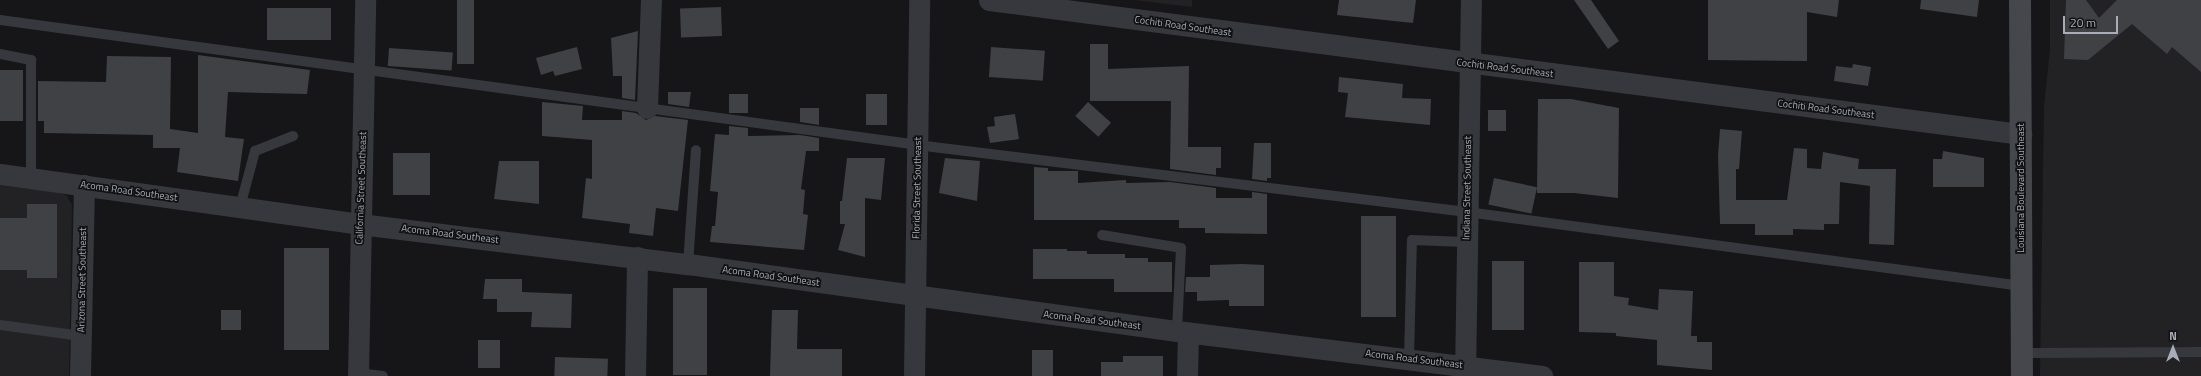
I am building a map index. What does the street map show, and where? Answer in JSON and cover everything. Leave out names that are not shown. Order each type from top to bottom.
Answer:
[{"type":"main road","name":"Louisiana Boulevard Southeast","points":[[2020,0],[2022,376]]},
{"type":"street","name":"California Street Southeast","points":[[358,374],[365,0]]},
{"type":"street","points":[[647,108],[650,0]]},
{"type":"street","name":"Florida Street Southeast","points":[[914,376],[920,0]]},
{"type":"street","name":"Cochiti Road Southeast","points":[[989,0],[1470,64],[2021,134]]},
{"type":"street","name":"Indiana Street Southeast","points":[[1465,371],[1471,0]]},
{"type":"street","name":"Acoma Road Southeast","points":[[0,174],[360,224],[637,257],[915,297],[1182,332],[1409,359],[1465,371],[1542,376]]},
{"type":"street","name":"Arizona Street Southeast","points":[[80,376],[84,185]]},
{"type":"street","points":[[635,376],[637,257]]},
{"type":"street","points":[[1182,332],[1187,376]]},
{"type":"lane","points":[[0,20],[364,71],[917,144],[1467,212],[2022,286]]},
{"type":"lane","points":[[0,54],[31,60],[31,178]]},
{"type":"lane","points":[[240,207],[254,151],[293,136]]},
{"type":"lane","points":[[688,264],[696,150]]},
{"type":"lane","points":[[1102,235],[1181,248],[1182,332]]},
{"type":"lane","points":[[1409,359],[1412,240],[1466,242]]},
{"type":"lane","points":[[0,325],[80,336]]},
{"type":"lane","points":[[2023,353],[2201,352]]},
{"type":"lane","points":[[358,374],[383,376]]},
{"type":"shaded area","points":[[1134,0],[1192,0],[1192,7]]},
{"type":"shaded area","points":[[2050,0],[2201,0],[2201,376],[2040,376],[2044,106],[2050,49]]},
{"type":"shaded area","points":[[0,185],[61,193],[67,196],[72,205],[69,376],[0,376]]},
{"type":"building","points":[[457,0],[474,0],[474,64],[457,64]]},
{"type":"building","points":[[1339,0],[1416,0],[1413,23],[1337,15]]},
{"type":"building","points":[[1574,0],[1591,0],[1619,41],[1608,49]]},
{"type":"building","points":[[1708,0],[1839,0],[1837,17],[1807,12],[1807,61],[1708,60]]},
{"type":"building","points":[[1921,0],[1979,0],[1977,17],[1920,9]]},
{"type":"building","points":[[2066,0],[2086,0],[2099,18],[2117,0],[2201,0],[2201,72],[2172,47],[2167,54],[2132,24],[2088,60],[2064,59]]},
{"type":"building","points":[[721,7],[722,36],[681,37],[680,8]]},
{"type":"building","points":[[267,8],[331,8],[331,40],[267,40]]},
{"type":"building","points":[[638,31],[635,100],[622,98],[622,76],[613,76],[611,38]]},
{"type":"building","points":[[1090,44],[1108,44],[1108,69],[1189,66],[1188,147],[1221,147],[1221,168],[1216,168],[1216,175],[1170,169],[1171,101],[1090,101]]},
{"type":"building","points":[[577,47],[582,69],[555,76],[553,71],[541,75],[536,58]]},
{"type":"building","points":[[991,47],[1045,51],[1043,81],[989,77]]},
{"type":"building","points":[[389,48],[453,52],[452,70],[388,66]]},
{"type":"building","points":[[198,55],[310,70],[307,94],[228,92],[225,137],[244,139],[238,181],[177,172],[180,148],[153,148],[153,135],[44,133],[44,121],[38,121],[38,81],[106,82],[107,56],[171,57],[170,129],[198,133]]},
{"type":"building","points":[[1853,64],[1871,67],[1868,86],[1834,81],[1836,66],[1852,68]]},
{"type":"building","points":[[0,70],[23,70],[23,121],[0,121]]},
{"type":"building","points":[[1339,77],[1403,84],[1402,98],[1431,99],[1430,125],[1345,117],[1348,93],[1338,92]]},
{"type":"building","points":[[668,92],[691,92],[689,107],[668,104]]},
{"type":"building","points":[[729,94],[748,94],[748,113],[729,113]]},
{"type":"building","points":[[866,94],[887,94],[887,125],[866,125]]},
{"type":"building","points":[[1538,99],[1571,99],[1619,108],[1618,198],[1574,193],[1537,193]]},
{"type":"building","points":[[542,102],[583,106],[582,120],[622,120],[622,111],[636,113],[646,120],[655,116],[688,120],[678,211],[656,208],[653,236],[629,233],[630,224],[582,218],[586,178],[592,179],[592,140],[542,136]]},
{"type":"building","points":[[1088,102],[1111,123],[1098,137],[1075,116]]},
{"type":"building","points":[[800,108],[819,108],[819,125],[800,122]]},
{"type":"building","points":[[1488,110],[1506,110],[1506,131],[1488,131]]},
{"type":"building","points":[[1015,114],[1019,139],[990,143],[987,127],[995,126],[994,117]]},
{"type":"building","points":[[729,126],[748,128],[748,136],[800,135],[819,138],[819,151],[806,151],[801,189],[805,190],[803,214],[808,215],[804,250],[710,242],[712,226],[715,226],[718,192],[710,191],[715,134],[729,135]]},
{"type":"building","points":[[1720,129],[1742,131],[1739,169],[1736,169],[1736,200],[1787,200],[1794,148],[1807,149],[1807,168],[1821,169],[1823,152],[1859,159],[1858,169],[1896,169],[1894,245],[1869,244],[1870,186],[1840,182],[1839,224],[1824,224],[1824,230],[1793,229],[1793,235],[1755,235],[1755,224],[1720,224],[1718,155]]},
{"type":"building","points":[[1254,143],[1271,143],[1271,178],[1267,178],[1267,181],[1252,179]]},
{"type":"building","points":[[1943,151],[1984,158],[1984,187],[1933,187],[1933,159],[1942,159]]},
{"type":"building","points":[[393,153],[430,153],[430,195],[393,195]]},
{"type":"building","points":[[847,158],[885,158],[881,200],[865,198],[865,257],[838,250],[845,224],[840,224],[840,201],[842,201]]},
{"type":"building","points":[[945,158],[980,161],[977,201],[939,193]]},
{"type":"building","points":[[499,161],[539,161],[539,204],[494,199]]},
{"type":"building","points":[[1034,167],[1048,168],[1048,171],[1078,171],[1078,183],[1126,180],[1126,183],[1170,182],[1216,188],[1216,198],[1252,198],[1252,192],[1267,194],[1267,234],[1205,233],[1205,228],[1179,228],[1179,220],[1034,220]]},
{"type":"building","points":[[1494,178],[1537,187],[1531,214],[1488,204]]},
{"type":"building","points":[[27,204],[57,204],[57,278],[27,278],[27,270],[0,270],[0,218],[27,218]]},
{"type":"building","points":[[1361,216],[1396,216],[1396,317],[1361,317]]},
{"type":"building","points":[[284,248],[329,248],[329,350],[284,350]]},
{"type":"building","points":[[1033,249],[1067,249],[1067,251],[1087,251],[1087,254],[1125,254],[1125,258],[1148,258],[1148,262],[1172,262],[1172,292],[1114,292],[1114,279],[1033,279]]},
{"type":"building","points":[[1492,261],[1524,261],[1524,330],[1492,330]]},
{"type":"building","points":[[1579,262],[1614,262],[1614,296],[1629,298],[1628,305],[1658,310],[1659,289],[1693,291],[1691,336],[1697,336],[1697,342],[1712,342],[1712,370],[1657,365],[1657,340],[1616,336],[1616,333],[1579,332]]},
{"type":"building","points":[[1210,265],[1264,265],[1264,306],[1229,306],[1229,300],[1197,301],[1197,292],[1185,292],[1186,277],[1210,277]]},
{"type":"building","points":[[485,279],[522,279],[522,292],[572,294],[571,328],[531,327],[532,312],[497,312],[497,299],[483,299]]},
{"type":"building","points":[[673,288],[707,288],[707,375],[673,375]]},
{"type":"building","points":[[221,310],[241,310],[241,330],[221,330]]},
{"type":"building","points":[[772,310],[798,310],[797,349],[842,349],[842,376],[770,376]]},
{"type":"building","points":[[478,340],[500,340],[500,368],[478,368]]},
{"type":"building","points":[[1032,350],[1053,350],[1053,376],[1032,376]]},
{"type":"building","points":[[1123,356],[1163,356],[1163,376],[1101,376],[1101,362],[1123,362]]},
{"type":"building","points":[[555,357],[608,359],[607,376],[554,376]]}]
